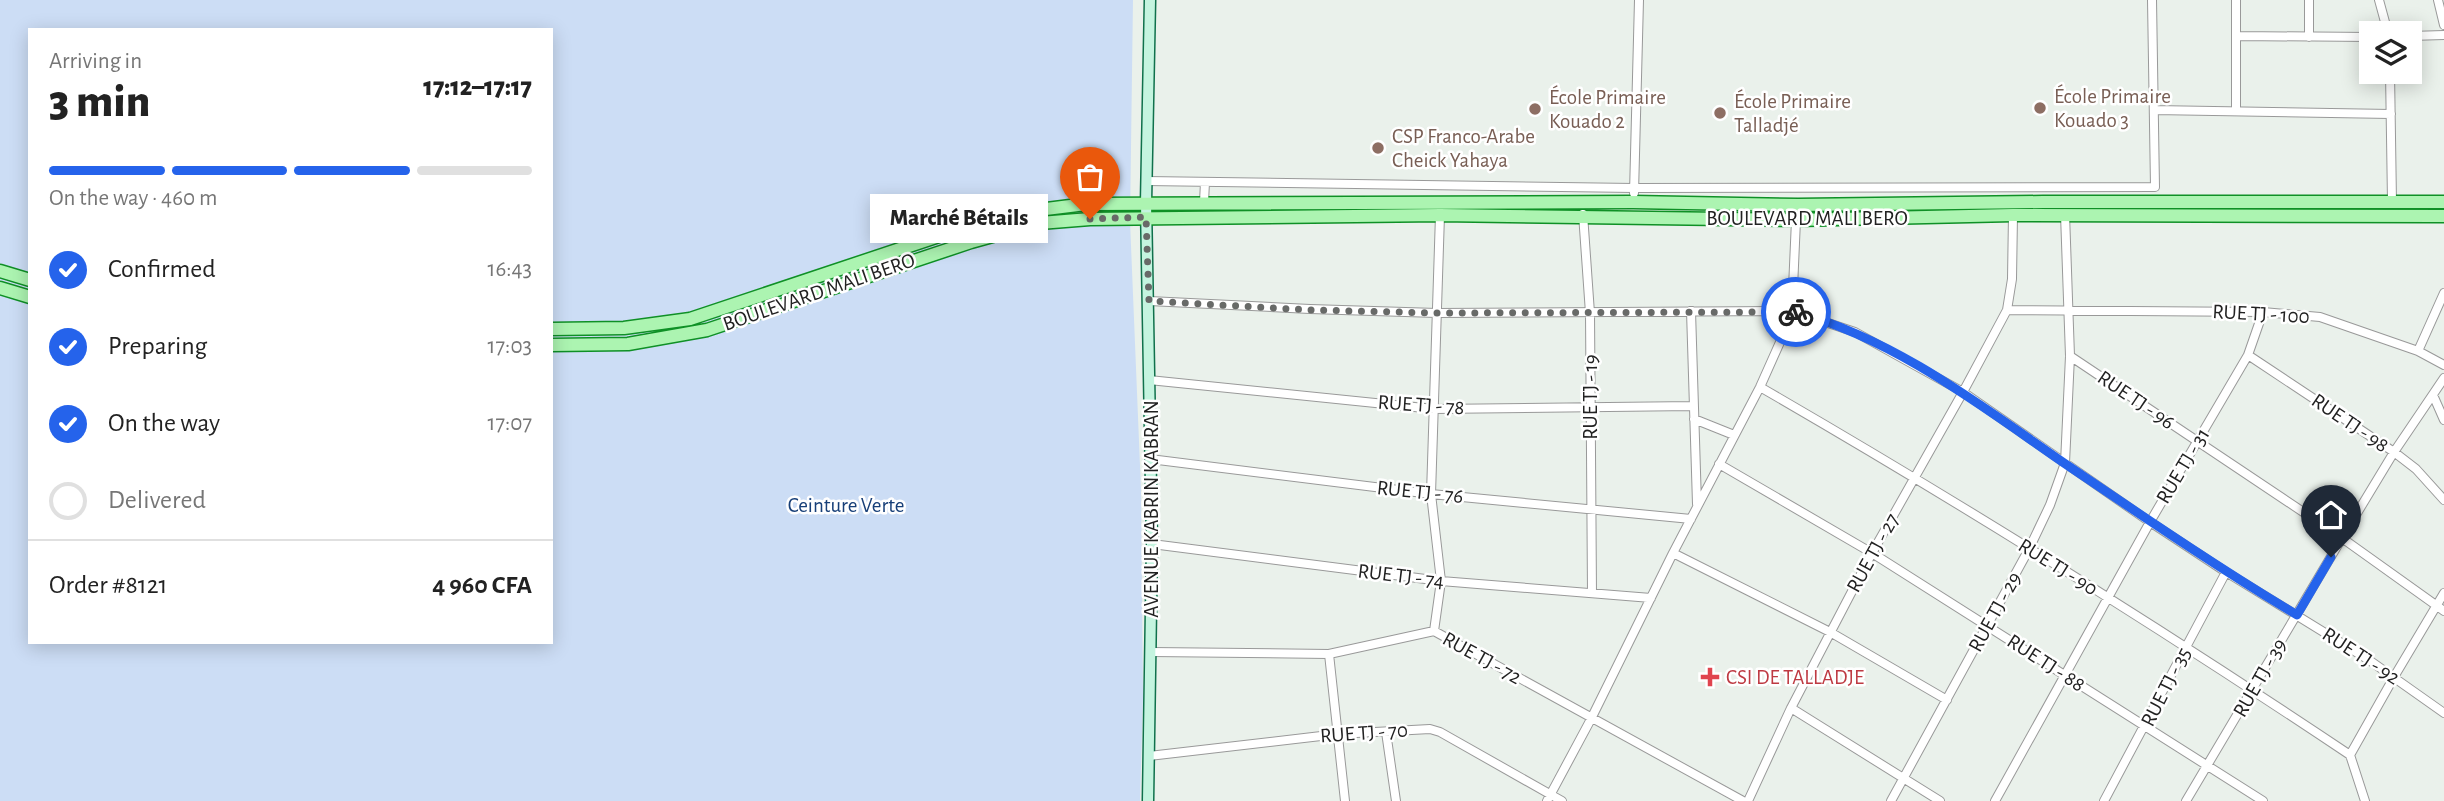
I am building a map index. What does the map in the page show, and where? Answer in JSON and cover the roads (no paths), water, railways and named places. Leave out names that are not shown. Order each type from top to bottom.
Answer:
[{"type":"main road","name":"BOULEVARD MALI BERO","points":[[553,329],[624,328],[690,319],[1002,216],[1086,204],[1582,202],[1634,195],[1798,205],[2444,202]]},
{"type":"main road","name":"BOULEVARD MALI BERO","points":[[553,345],[628,344],[707,330],[936,253],[1040,223],[1125,217],[1583,215],[1796,220],[2013,215],[2444,216]]},
{"type":"main road","points":[[0,271],[28,279]]},
{"type":"main road","points":[[0,288],[28,296]]},
{"type":"street","name":"AVENUE KABRIN KABRAN","points":[[1148,801],[1152,544],[1146,181],[1150,0]]},
{"type":"street","points":[[1634,195],[1639,0]]},
{"type":"street","points":[[1146,181],[1634,195],[2043,186],[2155,187],[2152,0]]},
{"type":"street","points":[[2236,0],[2236,110]]},
{"type":"street","points":[[2309,0],[2309,37]]},
{"type":"street","points":[[2379,0],[2385,21]]},
{"type":"street","points":[[2438,0],[2444,25]]},
{"type":"street","points":[[2422,36],[2444,35]]},
{"type":"street","points":[[2236,36],[2359,37]]},
{"type":"street","points":[[2390,84],[2392,202]]},
{"type":"street","points":[[2154,110],[2391,114]]},
{"type":"street","points":[[1204,202],[1205,182]]},
{"type":"street","points":[[2043,186],[2043,202]]},
{"type":"street","name":"RUE TJ - 19","points":[[1582,202],[1590,313],[1592,593]]},
{"type":"street","name":"RUE TJ - 29","points":[[1891,801],[2029,549],[2050,505],[2065,463],[2070,356],[2064,202]]},
{"type":"street","points":[[1434,631],[1441,581],[1431,494],[1440,215]]},
{"type":"street","name":"RUE TJ - 27","points":[[1745,801],[1872,553],[2007,310],[2012,279],[2013,215]]},
{"type":"street","points":[[1549,798],[1760,387],[1793,311],[1796,220]]},
{"type":"street","points":[[2418,351],[2440,316],[2444,293]]},
{"type":"street","name":"RUE TJ - 92","points":[[1149,301],[1310,310],[1437,313],[1793,311],[1855,331],[1963,392],[2150,522],[2393,677],[2444,713]]},
{"type":"street","points":[[2007,310],[2069,312]]},
{"type":"street","points":[[1691,311],[1698,507]]},
{"type":"street","name":"RUE TJ - 100","points":[[2069,312],[2263,312],[2320,317],[2418,351],[2444,365]]},
{"type":"street","name":"RUE TJ - 31","points":[[1994,801],[2150,522],[2248,355],[2263,312]]},
{"type":"street","name":"RUE TJ - 98","points":[[2248,355],[2417,469],[2444,500]]},
{"type":"street","name":"RUE TJ - 96","points":[[2070,356],[2342,538],[2444,611]]},
{"type":"street","name":"RUE TJ - 39","points":[[2186,801],[2394,452],[2444,378]]},
{"type":"street","name":"RUE TJ - 78","points":[[1149,380],[1434,409],[1693,406]]},
{"type":"street","name":"RUE TJ - 90","points":[[1760,387],[1915,477],[2253,690],[2350,755]]},
{"type":"street","points":[[2433,395],[2444,420]]},
{"type":"street","points":[[1694,419],[1734,435]]},
{"type":"street","name":"RUE TJ - 76","points":[[1150,458],[1431,494],[1691,519]]},
{"type":"street","name":"RUE TJ - 88","points":[[1719,464],[1872,553],[2263,801]]},
{"type":"street","name":"RUE TJ - 74","points":[[1152,544],[1441,581],[1651,598]]},
{"type":"street","points":[[1673,553],[1830,632],[1947,699]]},
{"type":"street","name":"RUE TJ - 35","points":[[2104,801],[2226,572]]},
{"type":"street","points":[[2365,801],[2350,755],[2444,593]]},
{"type":"street","name":"RUE TJ - 72","points":[[1151,653],[1329,654],[1434,631],[1745,801]]},
{"type":"street","points":[[1329,654],[1345,801]]},
{"type":"street","points":[[1791,708],[1940,801]]},
{"type":"street","name":"RUE TJ - 70","points":[[1149,756],[1338,734],[1430,729],[1440,732],[1549,798],[1562,801]]},
{"type":"street","points":[[1386,732],[1396,801]]},
{"type":"place","name":"École Primaire Kouado 3","points":[[2040,108]]},
{"type":"place","name":"École Primaire Kouado 2","points":[[1535,109]]},
{"type":"place","name":"École Primaire Talladjé","points":[[1720,113]]},
{"type":"place","name":"CSP Franco-Arabe Cheick Yahaya","points":[[1378,148]]},
{"type":"place","name":"Marché Bétails","points":[[1090,219]]},
{"type":"place","name":"CSI DE TALLADJE","points":[[1710,677]]},
{"type":"park label","name":"Ceinture Verte","points":[[846,505]]}]
